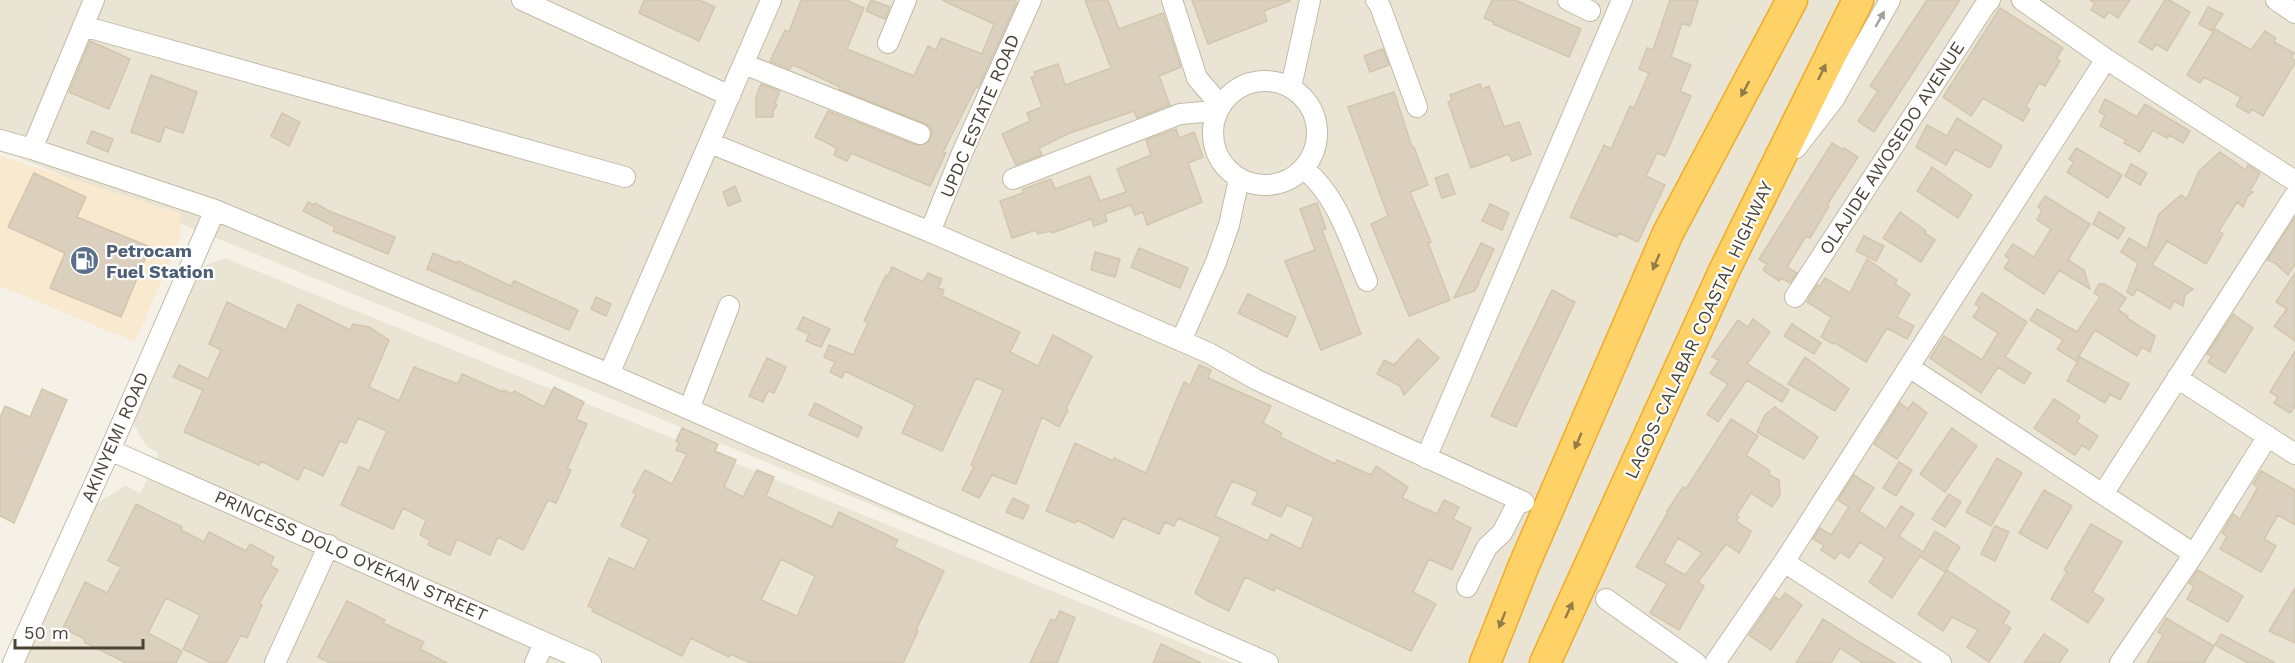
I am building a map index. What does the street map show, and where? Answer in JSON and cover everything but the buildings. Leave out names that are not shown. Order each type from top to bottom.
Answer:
[{"type":"highway","points":[[1485,663],[1524,565],[1668,233],[1792,0]]},
{"type":"highway","name":"LAGOS-CALABAR COASTAL HIGHWAY","points":[[1545,663],[1719,282],[1858,0]]},
{"type":"street","points":[[32,149],[94,0]]},
{"type":"street","points":[[522,0],[730,96]]},
{"type":"street","points":[[609,374],[771,0]]},
{"type":"street","points":[[888,43],[906,0]]},
{"type":"street","name":"UPDC ESTATE ROAD","points":[[928,231],[934,222],[962,153],[1031,0]]},
{"type":"street","points":[[1172,0],[1197,78],[1219,110]]},
{"type":"street","points":[[1291,87],[1310,0]]},
{"type":"street","points":[[1376,0],[1417,107]]},
{"type":"street","points":[[1568,0],[1590,10]]},
{"type":"street","points":[[1426,458],[1622,0]]},
{"type":"street","points":[[1765,189],[1833,99],[1890,0]]},
{"type":"street","name":"OLAJIDE AWOSEDO AVENUE","points":[[1795,297],[1977,16],[1990,0]]},
{"type":"street","points":[[2022,0],[2106,59],[2295,181]]},
{"type":"street","points":[[2276,0],[2295,13]]},
{"type":"street","points":[[82,26],[625,177]]},
{"type":"street","points":[[1715,663],[1785,562],[2106,59]]},
{"type":"street","points":[[744,64],[920,134]]},
{"type":"street","points":[[1257,81],[1291,87],[1305,99],[1314,114],[1318,135],[1314,153],[1304,168],[1289,180],[1274,185],[1256,185],[1239,179],[1225,168],[1216,152],[1213,132],[1219,110],[1226,99],[1240,87],[1257,81]]},
{"type":"street","points":[[1014,179],[1180,114],[1219,110]]},
{"type":"street","points":[[0,140],[215,210],[609,374],[1268,663]]},
{"type":"street","points":[[710,143],[928,231],[1209,353],[1257,380],[1522,501],[1502,533],[1487,547],[1467,587]]},
{"type":"street","points":[[1304,168],[1316,178],[1333,202],[1367,282]]},
{"type":"street","points":[[1180,341],[1223,243],[1239,179]]},
{"type":"street","points":[[2103,494],[2295,195]]},
{"type":"street","name":"AKINYEMI ROAD","points":[[13,663],[110,450],[215,210]]},
{"type":"street","points":[[689,409],[729,306]]},
{"type":"street","points":[[1909,367],[2194,554]]},
{"type":"street","points":[[2177,378],[2295,454]]},
{"type":"street","points":[[2120,663],[2194,554],[2268,436]]},
{"type":"street","name":"PRINCESS DOLO OYEKAN STREET","points":[[110,450],[329,545],[591,663]]},
{"type":"street","points":[[274,663],[329,545]]},
{"type":"street","points":[[1785,562],[1941,663]]},
{"type":"street","points":[[1606,599],[1696,663]]},
{"type":"street","points":[[535,663],[544,643]]},
{"type":"shaded area","points":[[0,0],[2295,0],[2295,663],[1260,663],[0,150]]},
{"type":"shaded area","name":"Petrocam Fuel Station","points":[[0,156],[180,213],[181,236],[135,342],[0,286]]},
{"type":"shaded area","points":[[225,258],[1231,663],[20,663],[89,508],[125,486],[140,493],[153,469],[158,453],[146,446],[129,416],[196,269]]},
{"type":"place","name":"Petrocam Fuel Station","points":[[85,261]]}]
